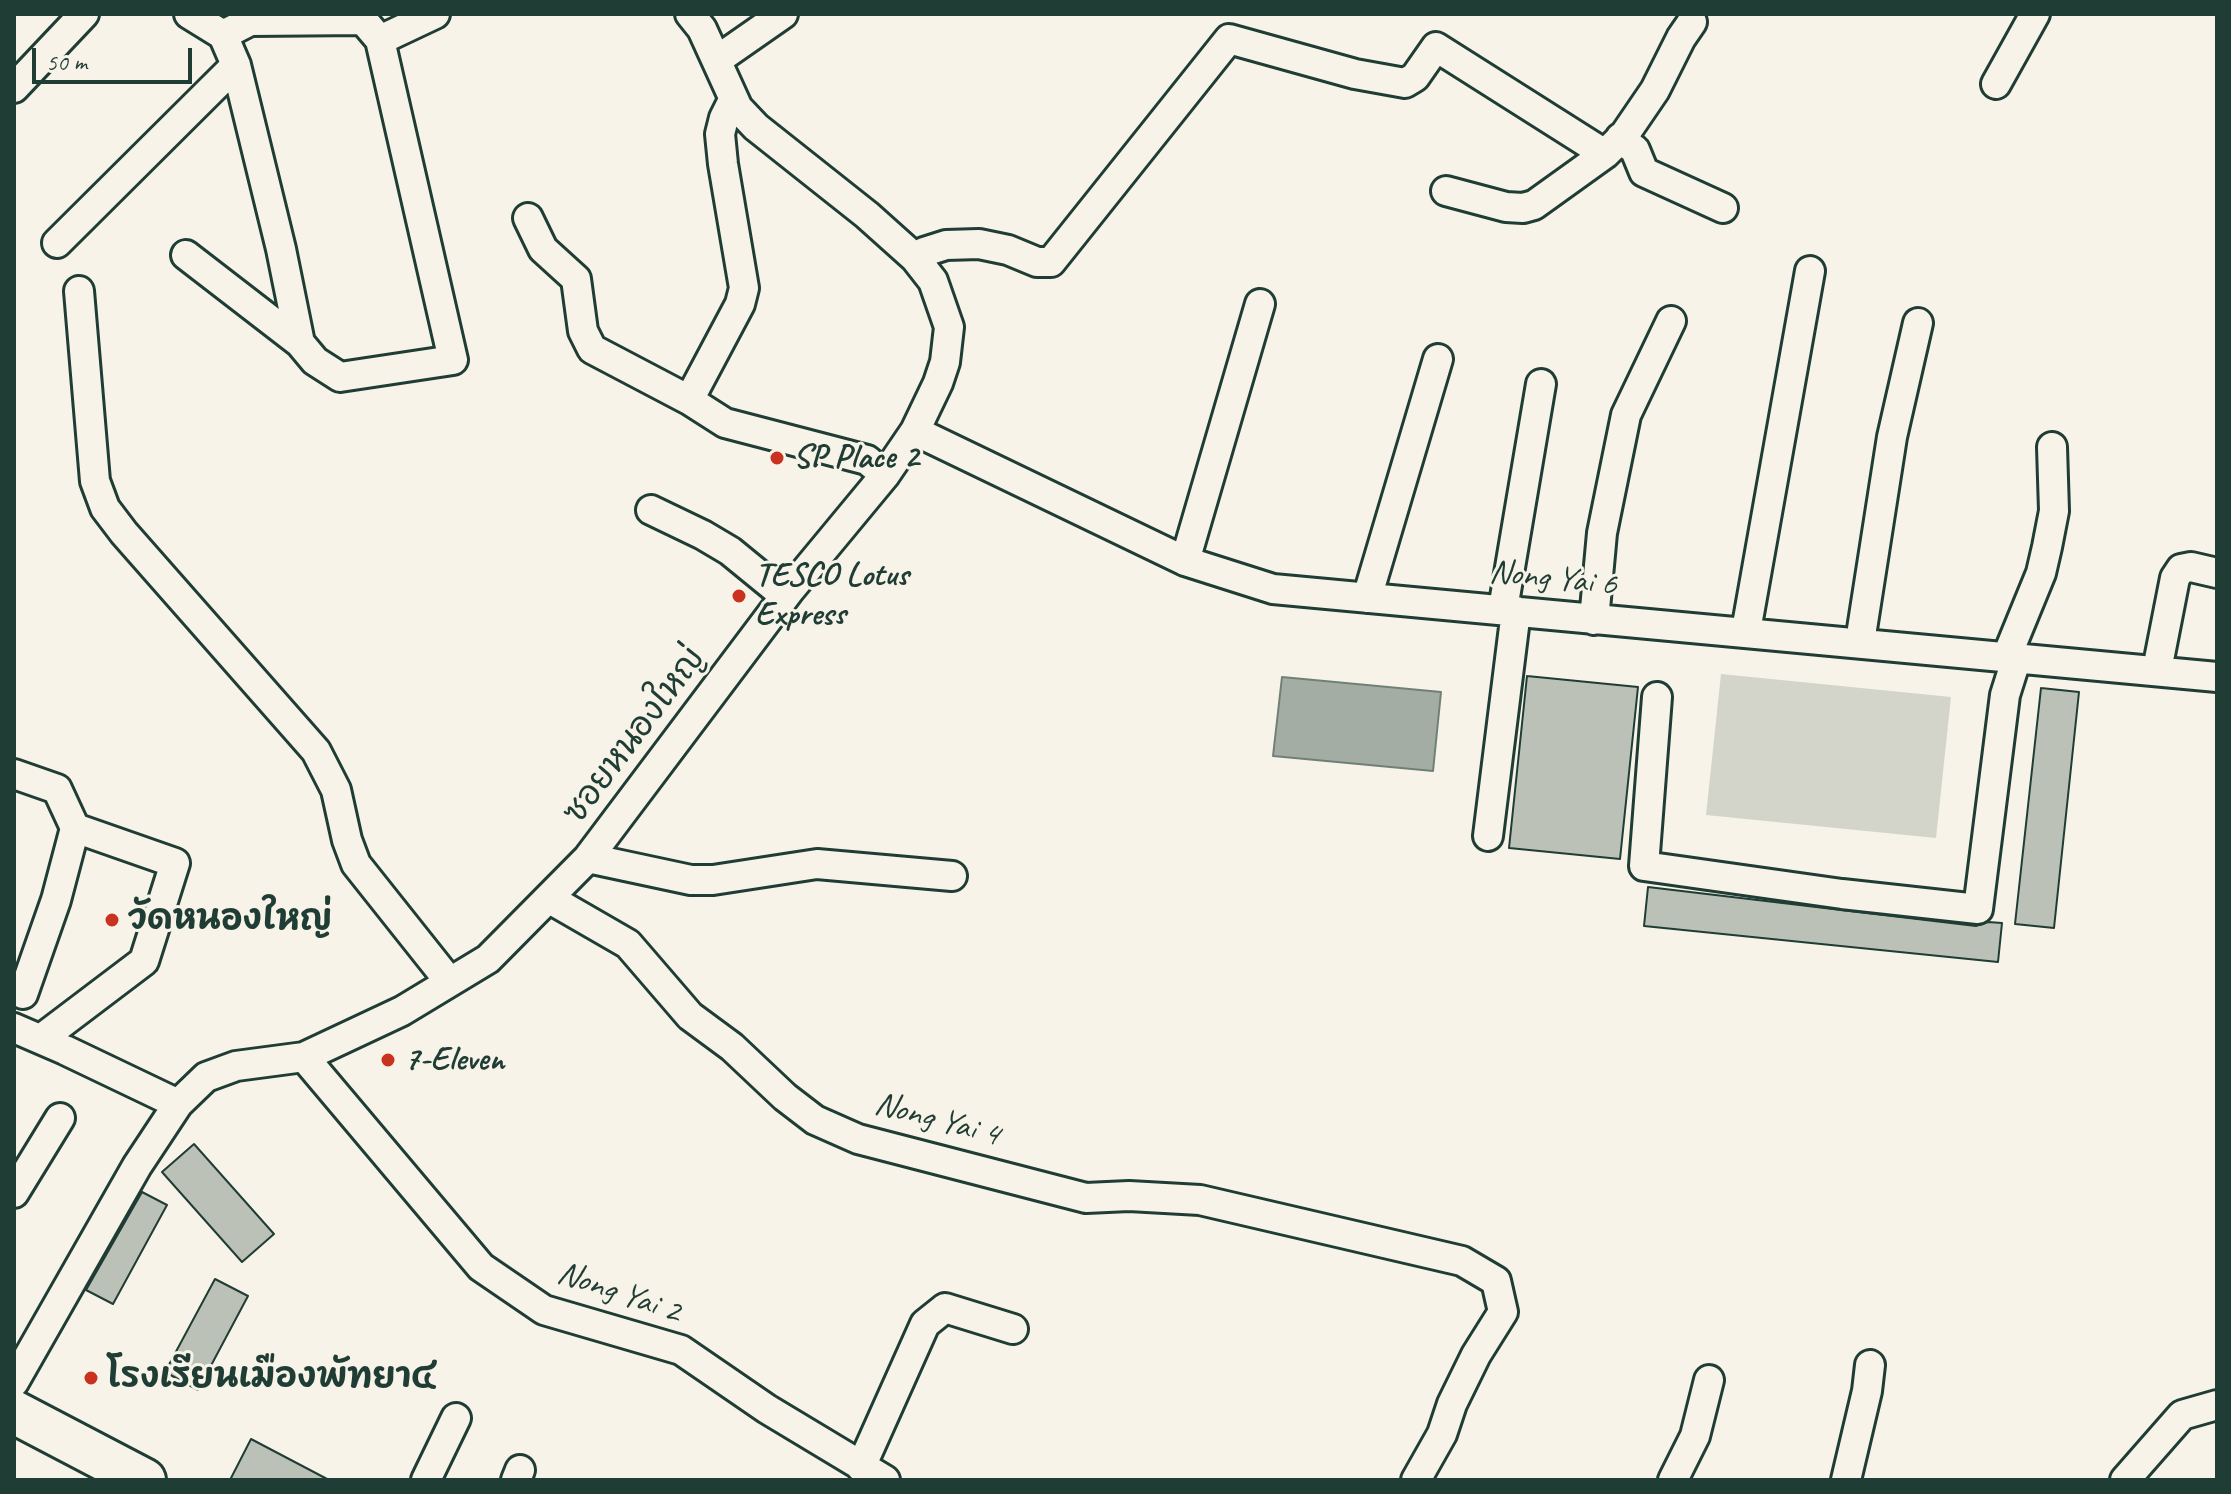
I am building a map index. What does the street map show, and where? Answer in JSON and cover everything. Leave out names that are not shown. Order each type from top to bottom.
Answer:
[{"type":"highway","points":[[14,1412],[144,1480]]},
{"type":"street","points":[[14,88],[84,14]]},
{"type":"street","points":[[189,14],[223,35],[236,65],[281,249],[300,343]]},
{"type":"street","points":[[380,40],[435,14]]},
{"type":"street","name":"ซอยหนองใหญ่","points":[[14,1382],[137,1166],[178,1104],[206,1077],[236,1066],[304,1057],[402,1011],[488,959],[588,858],[785,596],[885,475],[915,431],[942,373],[949,327],[933,281],[915,258],[867,215],[756,127],[733,100],[702,29],[690,14]]},
{"type":"street","points":[[717,60],[783,14]]},
{"type":"street","points":[[1996,84],[2035,14]]},
{"type":"street","points":[[1446,191],[1506,207],[1534,205],[1625,134],[1655,90],[1693,17]]},
{"type":"street","points":[[186,255],[300,343],[315,361],[340,377],[453,360],[380,40],[363,20],[250,21],[223,35]]},
{"type":"street","points":[[915,258],[946,245],[979,244],[1008,250],[1037,262],[1051,262],[1229,39],[1355,74],[1405,83],[1415,77],[1436,47],[1612,146],[1635,150],[1644,172],[1723,208]]},
{"type":"street","points":[[57,243],[236,65]]},
{"type":"street","points":[[689,400],[740,304],[744,288],[720,134],[733,100]]},
{"type":"street","points":[[528,218],[543,249],[576,279],[583,331],[592,349],[689,400],[725,423],[867,460],[885,475]]},
{"type":"street","points":[[1746,631],[1810,271]]},
{"type":"street","points":[[79,291],[95,481],[105,508],[316,751],[336,790],[347,840],[356,864],[449,981]]},
{"type":"street","points":[[1185,561],[1260,304]]},
{"type":"street","points":[[1594,620],[1602,533],[1626,415],[1671,321]]},
{"type":"street","points":[[1860,642],[1892,437],[1918,323]]},
{"type":"street","points":[[1367,598],[1438,359]]},
{"type":"street","points":[[1488,836],[1510,610],[1541,384]]},
{"type":"street","name":"Nong Yai 6","points":[[915,431],[1185,561],[1273,589],[2217,677]]},
{"type":"street","points":[[1657,697],[1644,866],[1842,894],[1978,909],[2012,639],[2041,573],[2054,511],[2052,447]]},
{"type":"street","points":[[651,510],[730,551],[785,596]]},
{"type":"street","points":[[2157,670],[2175,578],[2181,569],[2191,567],[2217,573]]},
{"type":"street","points":[[14,774],[57,789],[75,828],[56,900],[17,999]]},
{"type":"street","points":[[41,1039],[144,961],[175,863],[75,828]]},
{"type":"street","points":[[588,858],[691,880],[713,880],[817,864],[952,876]]},
{"type":"street","name":"Nong Yai 4","points":[[550,899],[628,944],[690,1016],[732,1047],[785,1097],[815,1120],[858,1139],[1086,1198],[1129,1196],[1200,1200],[1462,1261],[1496,1281],[1503,1312],[1476,1355],[1452,1404],[1442,1434],[1416,1480]]},
{"type":"street","points":[[14,1028],[178,1104]]},
{"type":"street","name":"Nong Yai 2","points":[[304,1057],[481,1267],[544,1310],[681,1350],[767,1409],[873,1474]]},
{"type":"street","points":[[14,1193],[60,1118]]},
{"type":"street","points":[[873,1474],[925,1324],[945,1308],[1013,1329]]},
{"type":"street","points":[[1846,1480],[1870,1365]]},
{"type":"street","points":[[1673,1480],[1695,1436],[1709,1380]]},
{"type":"street","points":[[2125,1480],[2182,1415],[2217,1405]]},
{"type":"street","points":[[426,1480],[456,1418]]},
{"type":"shaded area","points":[[1721,674],[1951,697],[1936,838],[1706,815]]},
{"type":"shaded area","points":[[1282,677],[1441,692],[1433,771],[1273,756]]},
{"type":"building","points":[[1527,676],[1638,687],[1620,859],[1509,848]]},
{"type":"building","points":[[2041,688],[2079,692],[2054,928],[2015,924]]},
{"type":"building","points":[[1648,887],[1976,926],[1988,922],[2002,923],[1998,962],[1644,926]]},
{"type":"building","points":[[194,1144],[274,1234],[242,1262],[162,1172]]},
{"type":"building","points":[[142,1192],[167,1205],[113,1304],[86,1290]]},
{"type":"building","points":[[215,1279],[248,1296],[198,1390],[165,1372]]},
{"type":"building","points":[[251,1439],[329,1480],[230,1480]]},
{"type":"place","name":"SP Place 2","points":[[777,458]]},
{"type":"place","name":"TESCO Lotus Express","points":[[739,596]]},
{"type":"place","name":"วัดหนองใหญ่","points":[[112,920]]},
{"type":"place","name":"7-Eleven","points":[[388,1060]]},
{"type":"place","name":"โรงเรียนเมืองพัทยา๔","points":[[91,1378]]}]
